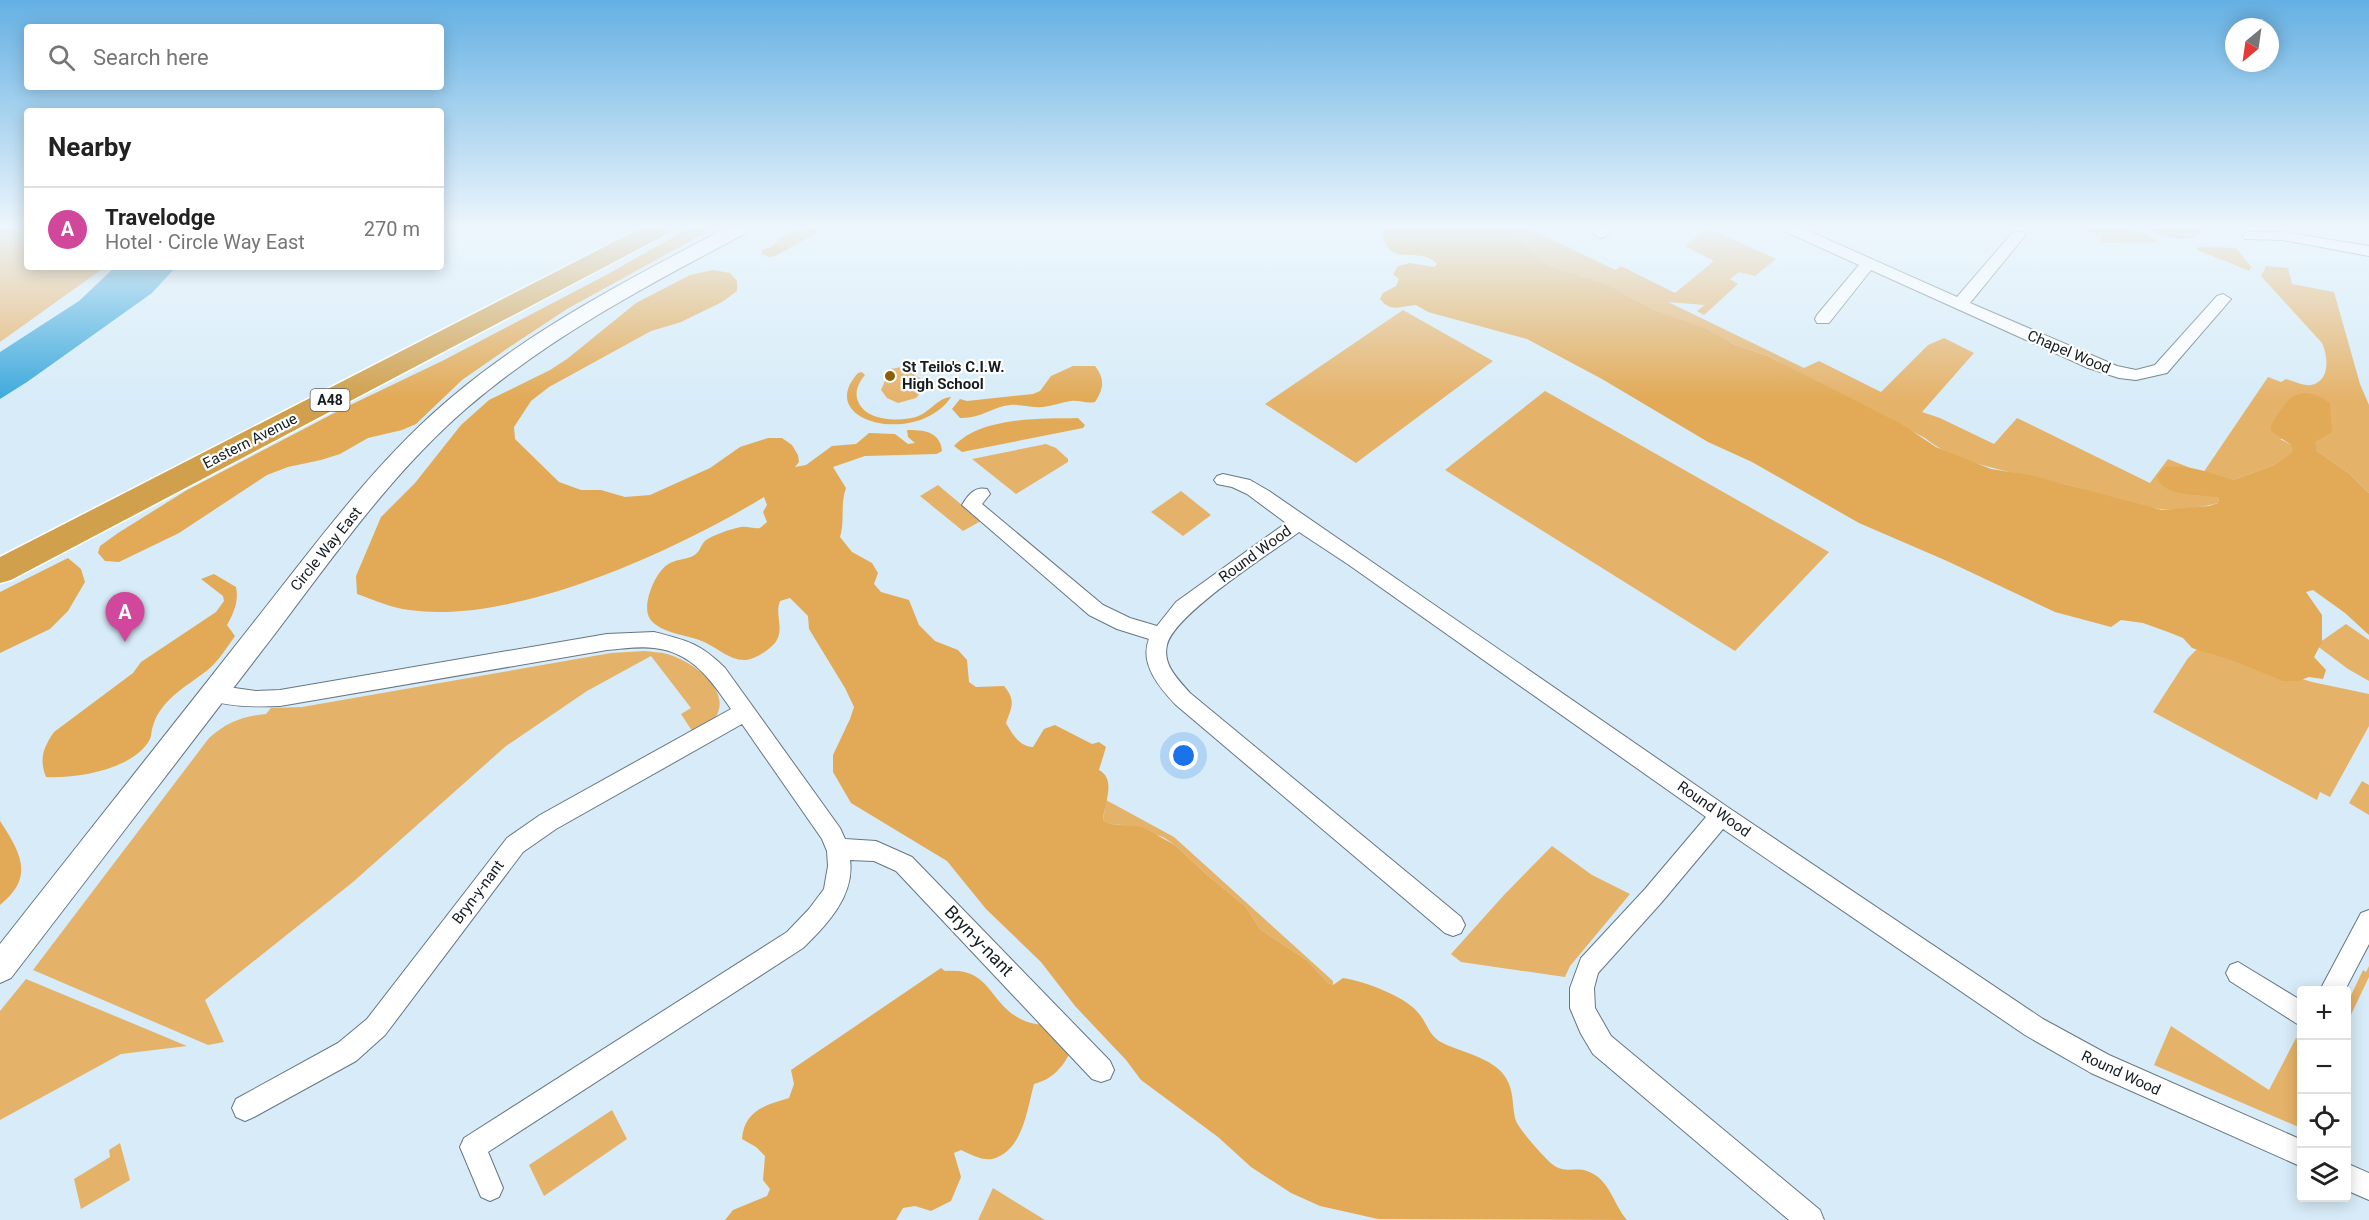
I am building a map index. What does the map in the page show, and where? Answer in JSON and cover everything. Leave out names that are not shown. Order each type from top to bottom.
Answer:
[{"type":"highway","name":"Eastern Avenue","points":[[0,549],[516,285]]},
{"type":"highway","name":"Eastern Avenue","points":[[0,571],[550,285]]},
{"type":"street","name":"Circle Way East","points":[[0,968],[213,693],[375,489],[424,436],[458,403],[491,376],[554,332],[639,285]]},
{"type":"street","points":[[1823,319],[1851,285]]},
{"type":"street","name":"Chapel Wood","points":[[1918,285],[2094,364],[2125,375],[2154,374],[2161,369],[2223,299]]},
{"type":"street","points":[[1960,304],[1976,285]]},
{"type":"street","points":[[1223,480],[1235,480],[1271,502],[1299,523]]},
{"type":"street","points":[[981,494],[971,505],[1096,610],[1124,624],[1161,635],[1156,647],[1159,666],[1166,680],[1183,699],[1453,925]]},
{"type":"street","name":"Round Wood","points":[[1161,635],[1183,607],[1299,523],[1356,560],[1721,815],[2067,1047],[2110,1069],[2297,1152]]},
{"type":"street","points":[[213,693],[256,699],[280,698],[607,642],[654,640],[691,650],[718,674],[743,713],[822,818],[838,849],[841,869],[833,894],[815,921],[795,940],[473,1147],[490,1188]]},
{"type":"street","name":"Bryn-y-nant","points":[[245,1108],[362,1042],[376,1027],[502,860],[531,831],[743,713]]},
{"type":"street","points":[[1721,815],[1653,896],[1589,966],[1580,996],[1583,1014],[1602,1045],[1810,1220]]},
{"type":"street","name":"Bryn-y-nant","points":[[838,849],[876,851],[904,864],[1101,1070]]},
{"type":"street","points":[[2334,986],[2369,921]]},
{"type":"street","points":[[2238,973],[2297,1012]]},
{"type":"street","points":[[2351,1178],[2369,1187]]},
{"type":"shaded area","points":[[0,285],[80,285],[0,342]]},
{"type":"shaded area","points":[[587,285],[611,285],[567,309],[462,380],[416,424],[402,430],[368,438],[340,454],[288,467],[267,475],[179,533],[119,562],[105,561],[98,553],[100,546],[118,533],[187,490],[342,409],[444,360]]},
{"type":"shaded area","points":[[671,285],[737,285],[737,291],[722,302],[681,322],[651,331],[549,387],[531,401],[514,427],[515,439],[559,482],[581,490],[601,490],[625,497],[650,495],[710,468],[740,447],[768,438],[782,438],[792,445],[799,462],[795,467],[806,465],[832,446],[856,444],[869,433],[895,434],[908,444],[915,443],[908,437],[907,430],[930,433],[941,444],[942,451],[937,454],[865,456],[833,467],[846,488],[840,537],[852,552],[872,563],[878,573],[874,584],[881,592],[909,600],[919,625],[935,641],[958,650],[967,660],[969,682],[976,687],[1004,686],[1010,695],[1012,704],[1006,723],[1020,742],[1033,747],[1044,729],[1055,725],[1092,744],[1099,742],[1106,747],[1099,770],[1104,774],[1108,786],[1103,820],[1111,824],[1142,827],[1175,845],[1246,907],[1260,929],[1308,961],[1328,983],[1333,985],[1343,978],[1373,986],[1396,996],[1414,1008],[1439,1041],[1493,1065],[1506,1078],[1515,1118],[1531,1142],[1556,1167],[1565,1170],[1587,1171],[1595,1175],[1606,1186],[1627,1220],[1378,1219],[1320,1206],[1291,1193],[1251,1167],[1218,1137],[1141,1080],[1126,1060],[1075,1006],[1041,962],[986,909],[947,861],[851,803],[833,772],[833,755],[854,707],[809,629],[808,616],[790,598],[780,601],[778,612],[780,628],[774,644],[754,658],[746,660],[724,654],[704,642],[668,631],[650,619],[648,598],[662,569],[673,562],[693,556],[704,542],[716,535],[741,527],[760,528],[767,522],[763,512],[767,505],[764,497],[686,540],[593,579],[544,595],[497,606],[451,612],[403,609],[357,594],[356,576],[381,517],[415,483],[461,425],[489,400],[550,370],[567,359],[636,303]]},
{"type":"shaded area","points":[[1608,285],[1659,285],[1675,293],[1685,285],[1737,285],[1704,315],[1697,311],[1705,305],[1668,302],[1804,368],[1819,361],[1881,392],[1928,345],[1944,338],[1974,353],[1922,412],[1940,418],[1994,444],[2017,418],[2150,483],[2168,459],[2203,473],[2268,377],[2281,382],[2286,379],[2308,385],[2322,379],[2326,367],[2326,354],[2322,343],[2269,285],[2297,285],[2334,292],[2360,384],[2369,405],[2369,493],[2350,474],[2317,451],[2314,442],[2332,433],[2280,439],[2291,445],[2294,452],[2274,465],[2233,480],[2215,497],[2219,498],[2218,503],[2181,509],[2160,509],[2137,505],[2053,481],[1975,463],[1940,448],[1768,356],[1731,343],[1657,311]]},
{"type":"shaded area","points":[[1608,285],[1657,311],[1704,328],[1731,343],[1768,356],[1903,425],[1936,447],[1991,469],[2030,475],[2162,510],[2209,506],[2218,503],[2219,498],[2184,494],[2167,488],[2160,483],[2157,476],[2165,467],[2191,468],[2233,480],[2274,465],[2293,452],[2291,445],[2271,431],[2272,424],[2289,400],[2301,394],[2314,395],[2330,403],[2332,433],[2315,442],[2317,451],[2350,474],[2369,493],[2369,635],[2345,613],[2313,590],[2306,592],[2322,615],[2322,642],[2314,657],[2326,670],[2323,679],[2309,677],[2298,681],[2283,681],[2234,661],[2192,648],[2183,638],[2143,623],[2121,620],[2111,627],[2055,612],[1859,523],[1752,462],[1708,442],[1602,379],[1527,339],[1428,312],[1416,305],[1396,308],[1388,306],[1380,299],[1383,293],[1396,286]]},
{"type":"shaded area","points":[[1403,310],[1493,361],[1356,463],[1265,404]]},
{"type":"shaded area","points":[[1073,366],[1095,366],[1102,384],[1095,402],[1071,401],[1039,407],[1010,405],[967,418],[960,418],[952,409],[960,399],[967,401],[1033,394],[1040,391],[1051,376]]},
{"type":"shaded area","points":[[902,367],[927,385],[916,398],[898,403],[887,398],[881,390],[890,369]]},
{"type":"shaded area","points":[[862,372],[865,375],[858,387],[857,398],[862,408],[875,416],[892,419],[916,417],[942,400],[951,397],[936,412],[916,421],[895,424],[875,422],[859,415],[849,404],[848,390],[858,373]]},
{"type":"shaded area","points":[[1545,391],[1829,552],[1735,651],[1445,470]]},
{"type":"shaded area","points":[[1078,418],[1085,425],[1083,428],[962,452],[954,446],[966,436],[996,424],[1030,419]]},
{"type":"shaded area","points":[[1046,444],[1056,448],[1068,459],[1068,462],[1016,494],[972,459]]},
{"type":"shaded area","points":[[938,485],[981,521],[963,531],[920,496]]},
{"type":"shaded area","points":[[1181,491],[1211,515],[1183,536],[1151,512]]},
{"type":"shaded area","points":[[68,558],[81,569],[85,582],[68,611],[50,629],[0,653],[0,592]]},
{"type":"shaded area","points":[[214,574],[236,587],[237,592],[232,616],[227,625],[235,636],[217,661],[164,705],[156,718],[150,739],[132,758],[88,774],[46,777],[43,754],[54,732],[133,673],[141,662],[216,612],[224,601],[223,596],[201,579]]},
{"type":"shaded area","points":[[2346,624],[2369,640],[2369,681],[2348,669],[2316,645]]},
{"type":"shaded area","points":[[2199,647],[2312,682],[2369,694],[2369,726],[2330,797],[2320,792],[2317,800],[2153,712],[2188,658]]},
{"type":"shaded area","points":[[644,651],[664,653],[678,658],[710,681],[720,702],[718,713],[710,724],[694,734],[681,714],[691,708],[651,656],[587,691],[506,746],[353,882],[205,1000],[224,1042],[208,1045],[33,970],[209,738],[229,724],[250,716],[266,714],[271,708],[302,707],[611,653]]},
{"type":"shaded area","points":[[2362,781],[2369,785],[2369,815],[2349,803]]},
{"type":"shaded area","points":[[1106,800],[1174,837],[1333,981],[1333,985],[1328,983],[1308,961],[1260,929],[1246,907],[1175,845],[1163,837],[1103,820]]},
{"type":"shaded area","points":[[0,821],[18,854],[21,875],[11,895],[0,905]]},
{"type":"shaded area","points":[[1552,846],[1592,875],[1630,894],[1570,966],[1565,977],[1461,962],[1451,954],[1504,895]]},
{"type":"shaded area","points":[[2369,966],[2369,977],[2351,1015],[2351,996],[2363,970],[2366,972]]},
{"type":"shaded area","points":[[941,968],[945,971],[971,974],[979,979],[1017,1017],[1035,1024],[1054,1026],[1071,1051],[1056,1072],[1047,1079],[1034,1084],[1026,1117],[1011,1148],[992,1159],[980,1158],[961,1150],[954,1153],[961,1177],[951,1201],[931,1211],[915,1206],[903,1208],[896,1220],[725,1220],[733,1210],[767,1196],[770,1189],[763,1180],[765,1156],[756,1147],[742,1139],[751,1116],[772,1103],[789,1098],[794,1084],[791,1070]]},
{"type":"shaded area","points":[[26,979],[187,1046],[121,1054],[0,1120],[0,1011]]},
{"type":"shaded area","points":[[2171,1026],[2269,1090],[2296,1038],[2297,1126],[2154,1065]]},
{"type":"shaded area","points":[[612,1110],[627,1139],[544,1196],[529,1165]]},
{"type":"shaded area","points":[[120,1143],[130,1180],[81,1209],[74,1179],[110,1157],[109,1150]]},
{"type":"shaded area","points":[[993,1188],[1045,1220],[978,1220]]},
{"type":"water","points":[[96,285],[159,285],[152,293],[0,399],[0,352],[79,301]]},
{"type":"place","name":"St Teilo's C.I.W. High School","points":[[890,376]]},
{"type":"place","name":"Travelodge","points":[[125,642]]}]
